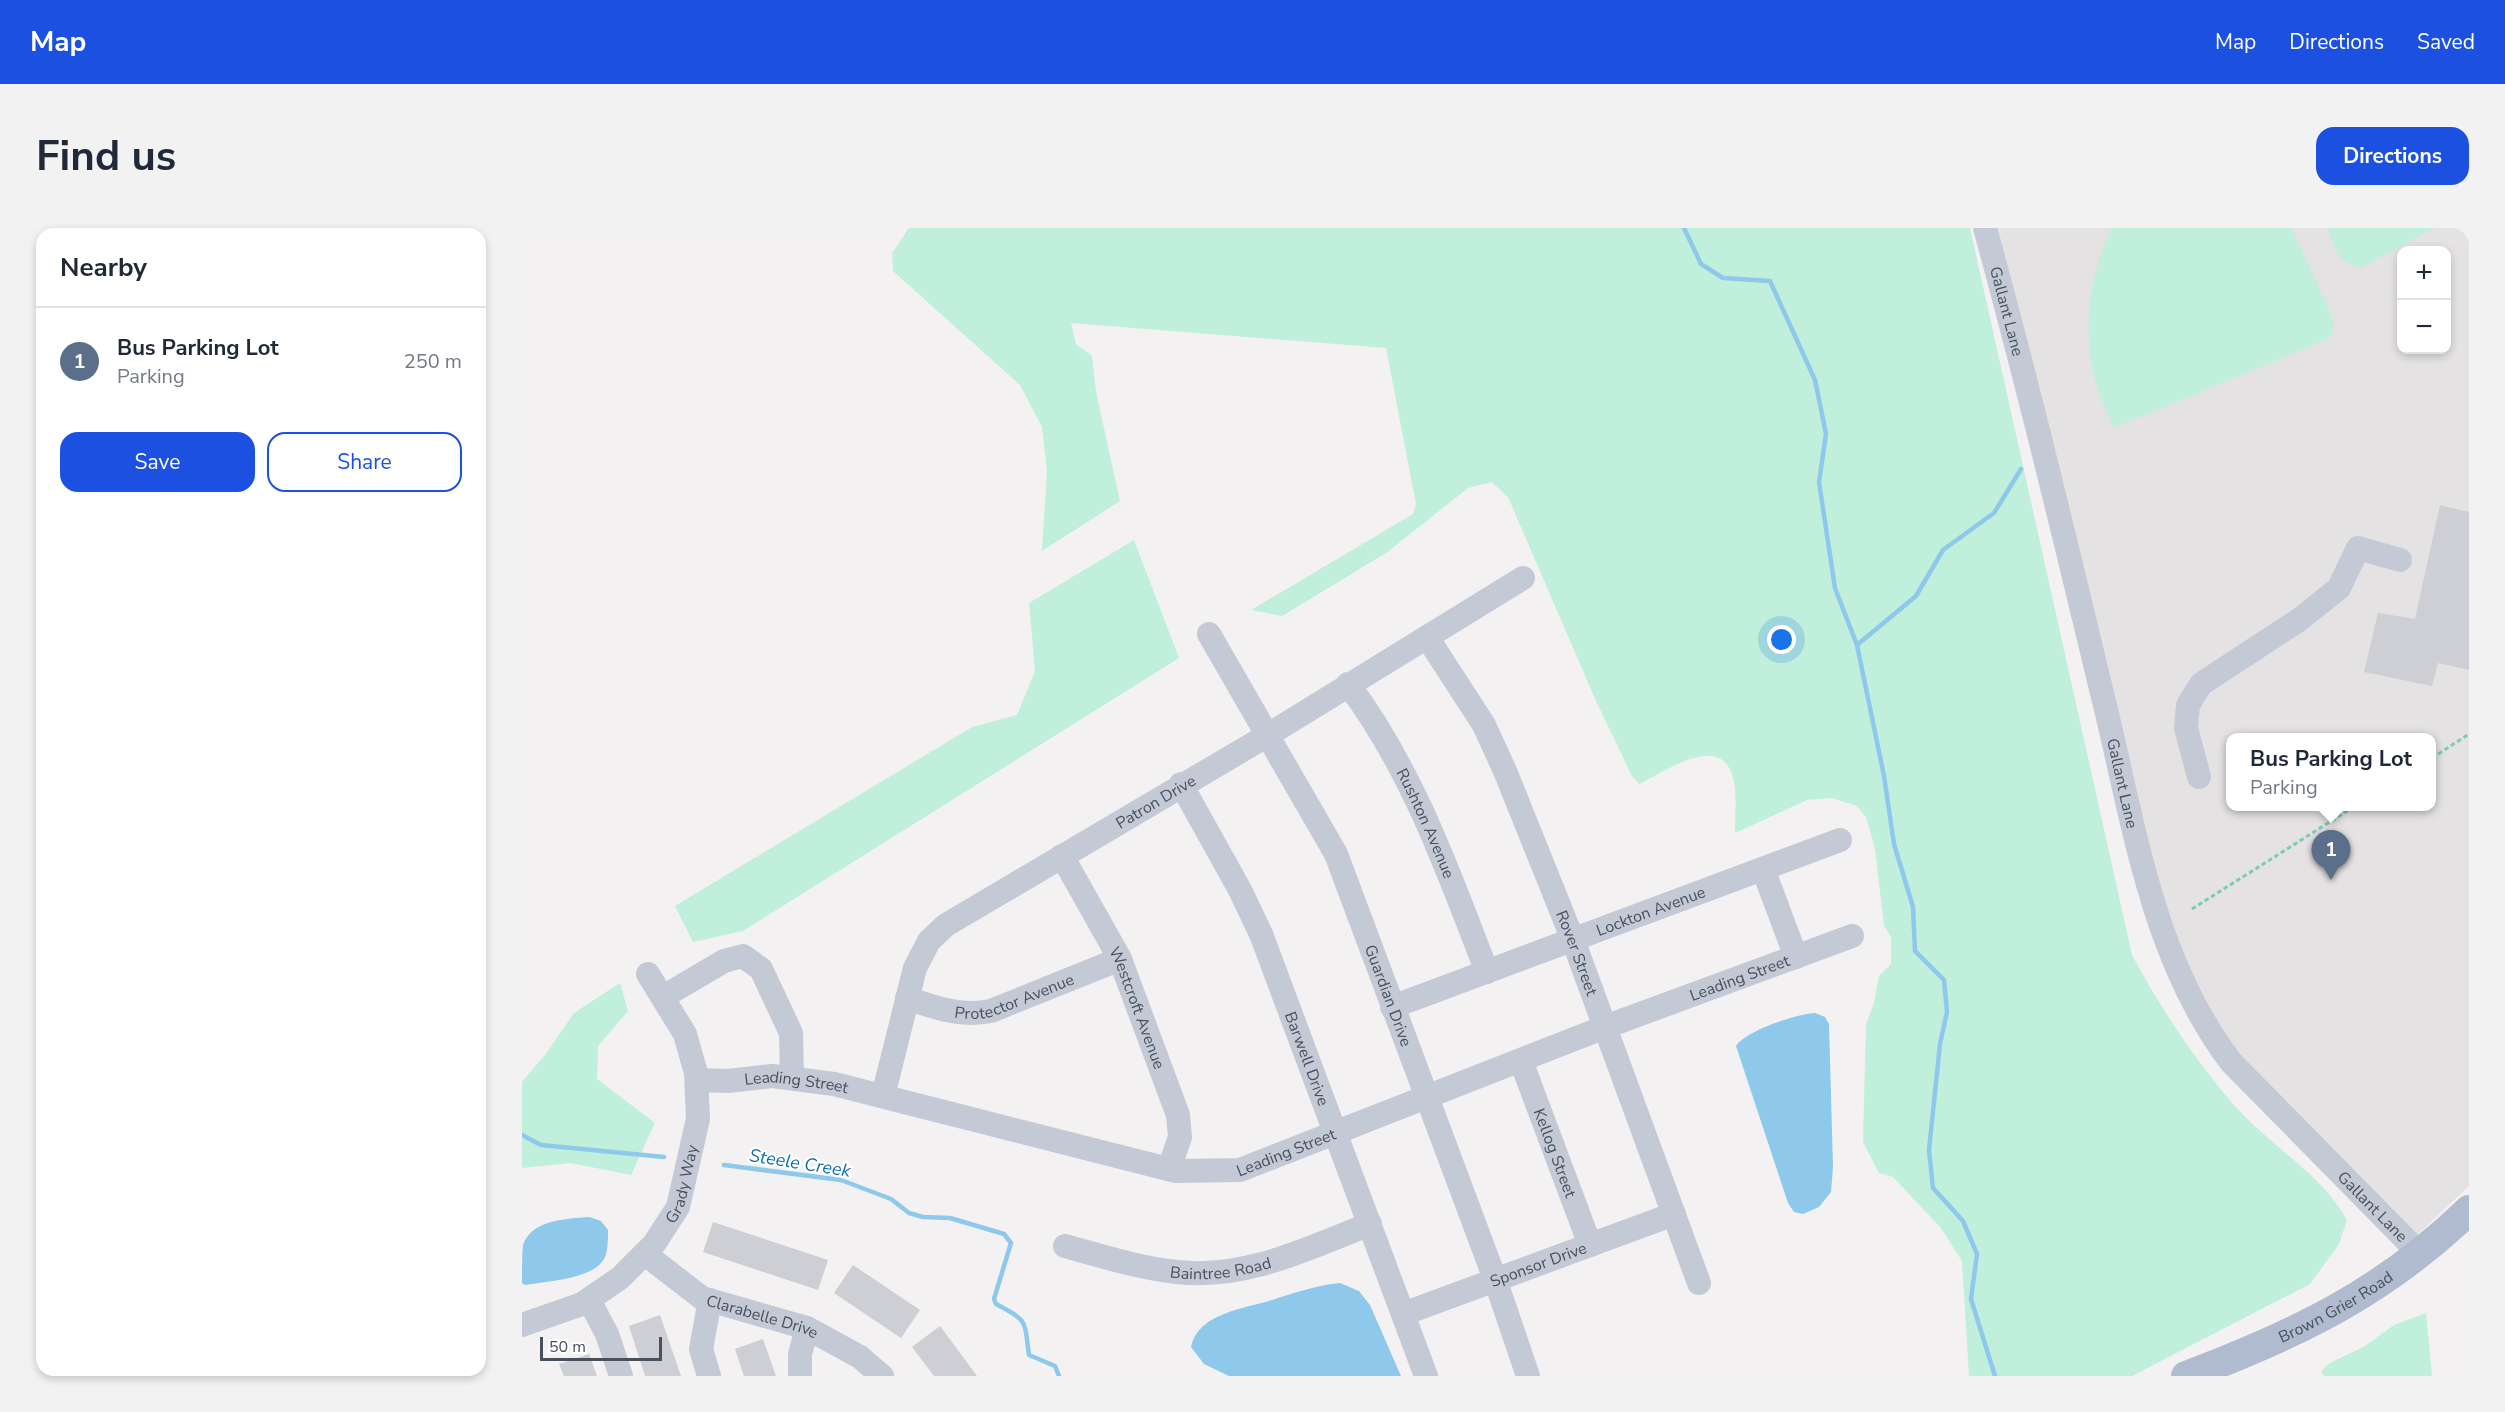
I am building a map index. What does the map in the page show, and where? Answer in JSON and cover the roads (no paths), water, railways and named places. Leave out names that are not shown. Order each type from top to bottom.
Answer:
[{"type":"main road","name":"Brown Grier Road","points":[[2186,1376],[2256,1349],[2316,1322],[2347,1305],[2421,1255],[2469,1210]]},
{"type":"street","name":"Gallant Lane","points":[[1985,228],[2057,507],[2150,887],[2182,981],[2205,1024],[2231,1062],[2421,1255]]},
{"type":"street","points":[[2199,777],[2186,728],[2188,705],[2201,684],[2299,620],[2338,588],[2358,548],[2400,560]]},
{"type":"street","name":"Patron Drive","points":[[883,1096],[915,968],[929,941],[946,925],[1181,784],[1268,735],[1523,578]]},
{"type":"street","name":"Guardian Drive","points":[[1209,634],[1336,854],[1495,1279],[1528,1376]]},
{"type":"street","name":"Rover Street","points":[[1427,637],[1484,725],[1573,940],[1700,1283]]},
{"type":"street","name":"Rushton Avenue","points":[[1348,684],[1404,770],[1434,834],[1487,972]]},
{"type":"street","name":"Barwell Drive","points":[[1181,784],[1235,880],[1261,934],[1426,1376]]},
{"type":"street","name":"Lockton Avenue","points":[[1392,1007],[1840,840]]},
{"type":"street","name":"Westcroft Avenue","points":[[1062,856],[1120,959],[1178,1115],[1180,1137],[1169,1169]]},
{"type":"street","points":[[1763,869],[1796,957]]},
{"type":"street","name":"Leading Street","points":[[697,1080],[729,1081],[772,1076],[834,1084],[1169,1169],[1203,1172],[1240,1170],[1605,1027],[1852,936]]},
{"type":"street","points":[[663,997],[724,961],[743,956],[761,969],[791,1033],[792,1078]]},
{"type":"street","name":"Protector Avenue","points":[[907,998],[953,1012],[973,1014],[991,1011],[1120,959]]},
{"type":"street","name":"Grady Way","points":[[522,1325],[589,1300],[620,1278],[645,1254],[671,1220],[686,1182],[698,1119],[697,1080],[685,1034],[648,974]]},
{"type":"street","name":"Kellog Street","points":[[1521,1060],[1590,1245]]},
{"type":"street","name":"Sponsor Drive","points":[[1403,1314],[1674,1214]]},
{"type":"street","name":"Baintree Road","points":[[1065,1246],[1176,1272],[1207,1273],[1277,1260],[1370,1224]]},
{"type":"street","name":"Clarabelle Drive","points":[[645,1254],[689,1290],[710,1300],[807,1328],[860,1357],[882,1376]]},
{"type":"street","points":[[589,1300],[607,1334],[621,1376]]},
{"type":"street","points":[[709,1376],[701,1348],[710,1300]]},
{"type":"street","points":[[800,1376],[798,1367],[807,1328]]},
{"type":"water","points":[[1815,1013],[1825,1017],[1829,1024],[1833,1167],[1831,1192],[1819,1207],[1803,1214],[1794,1212],[1788,1203],[1736,1046],[1741,1040],[1760,1029],[1796,1016]]},
{"type":"water","points":[[589,1217],[601,1221],[608,1230],[607,1251],[602,1262],[584,1274],[525,1285],[522,1283],[523,1245],[534,1230],[551,1222]]},
{"type":"water","points":[[1340,1283],[1359,1291],[1370,1305],[1401,1376],[1229,1376],[1204,1364],[1191,1347],[1195,1336],[1203,1327],[1224,1314],[1306,1290]]},
{"type":"waterway","points":[[1684,228],[1701,264],[1723,278],[1770,281],[1815,380],[1826,434],[1819,482],[1835,588],[1857,645],[1884,776],[1894,844],[1913,907],[1915,951],[1944,980],[1947,1012],[1940,1044],[1929,1150],[1933,1188],[1963,1221],[1977,1254],[1971,1299],[1995,1376]]},
{"type":"waterway","points":[[1857,645],[1916,596],[1943,550],[1994,513],[2021,469]]},
{"type":"waterway","name":"Steele Creek","points":[[522,1135],[541,1145],[664,1157]]},
{"type":"waterway","name":"Steele Creek","points":[[724,1165],[841,1180],[891,1199],[909,1213],[923,1217],[950,1218],[1004,1234],[1011,1243],[994,1299],[996,1304],[1020,1318],[1025,1328],[1029,1355],[1055,1366],[1059,1376]]},
{"type":"place","name":"Bus Parking Lot","points":[[2331,880]]}]
